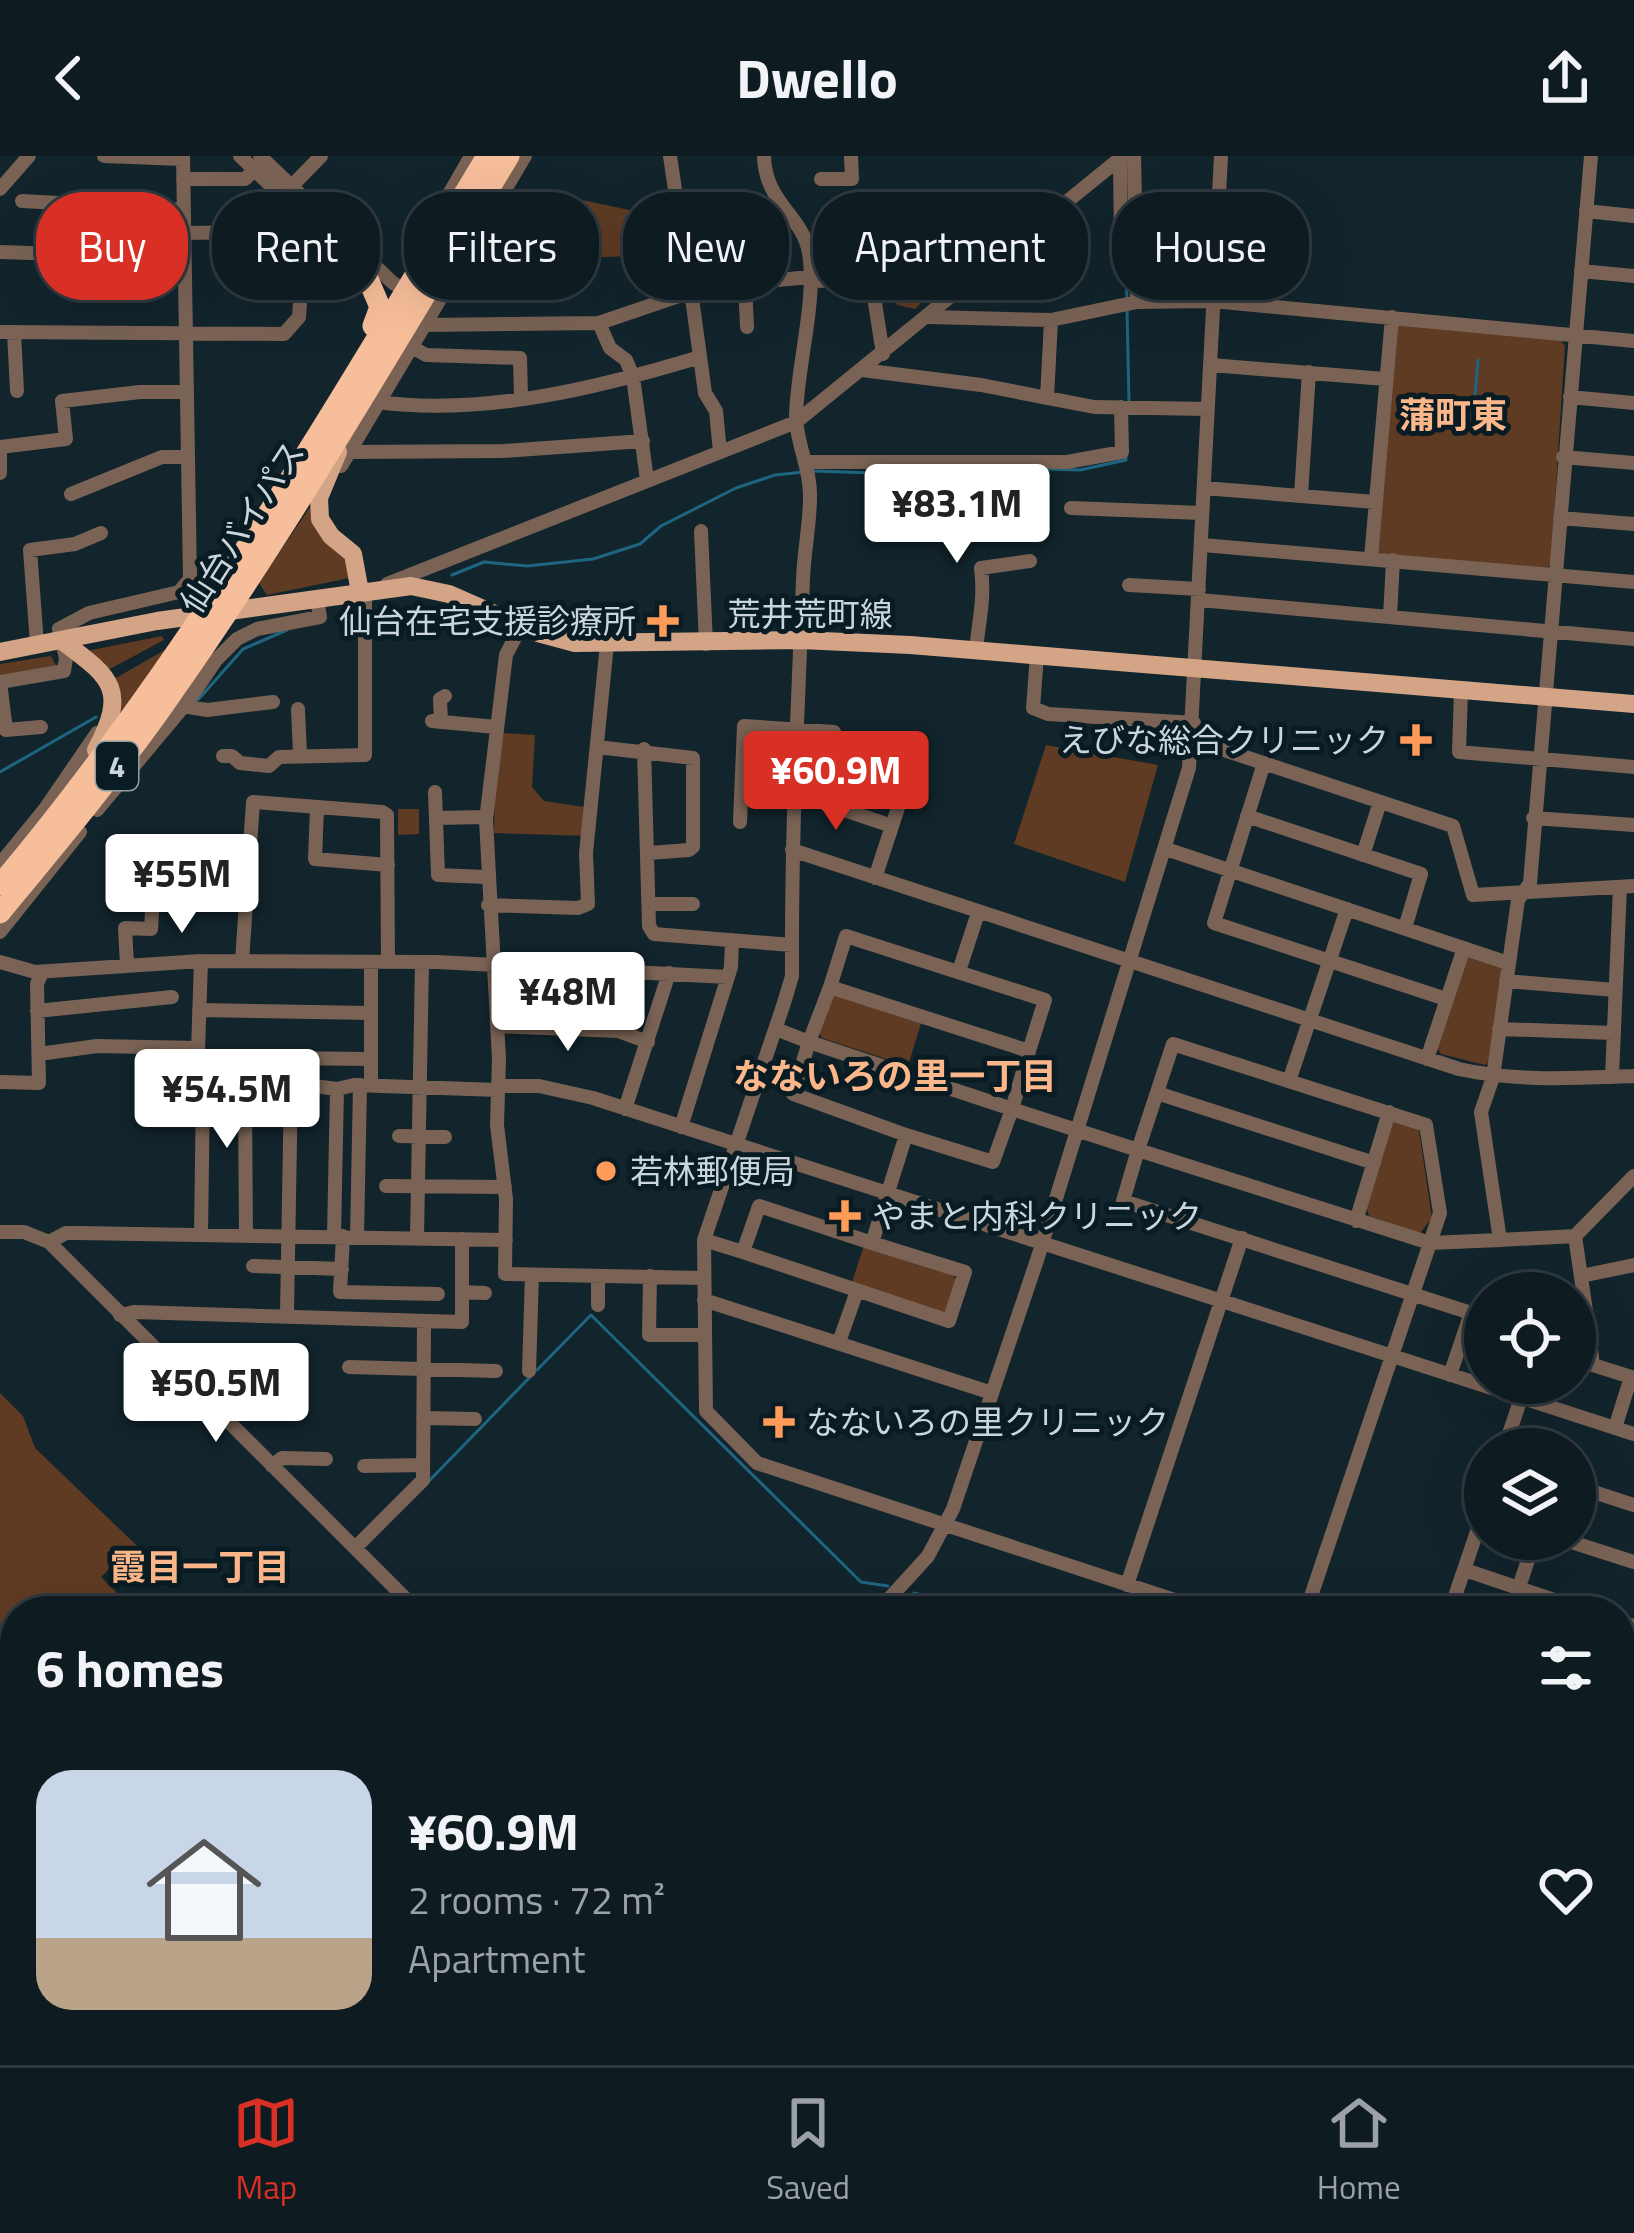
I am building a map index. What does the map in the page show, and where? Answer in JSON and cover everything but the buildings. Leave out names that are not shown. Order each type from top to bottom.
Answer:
[{"type":"highway","name":"仙台バイパス","points":[[466,192],[488,156]]},
{"type":"highway","name":"仙台バイパス","points":[[0,885],[215,614],[368,406],[412,307],[508,156]]},
{"type":"highway","points":[[361,361],[380,307],[377,300]]},
{"type":"highway","name":"仙台バイパス","points":[[0,913],[172,711],[242,555],[245,532],[290,462],[301,462],[361,361],[414,300]]},
{"type":"main road","points":[[368,406],[324,484],[318,508],[325,528],[353,554],[368,590]]},
{"type":"main road","name":"荒井荒町線","points":[[0,652],[37,644],[64,649],[215,614],[411,586],[438,591],[566,642],[801,640],[976,650],[1634,704]]},
{"type":"main road","points":[[64,649],[107,678],[115,709],[71,796]]},
{"type":"street","points":[[0,189],[28,156]]},
{"type":"street","points":[[104,156],[183,158],[183,192]]},
{"type":"street","points":[[240,156],[257,162],[288,191],[321,156]]},
{"type":"street","points":[[451,192],[472,156]]},
{"type":"street","points":[[353,554],[349,541],[329,520],[326,508],[331,488],[368,406],[410,346],[412,307],[525,156]]},
{"type":"street","points":[[670,156],[675,192]]},
{"type":"street","points":[[764,156],[764,172],[774,192]]},
{"type":"street","points":[[821,179],[852,179],[851,156]]},
{"type":"street","points":[[892,1596],[919,1568],[946,1525],[1043,1240],[1181,803],[1194,740],[1220,156]]},
{"type":"street","points":[[1500,1240],[1481,1112],[1492,1077],[1518,900],[1530,883],[1591,156]]},
{"type":"street","points":[[1126,157],[1129,303]]},
{"type":"street","points":[[1124,192],[1126,157]]},
{"type":"street","points":[[223,756],[268,766],[279,757],[300,754],[365,754],[368,590],[796,422],[1126,157]]},
{"type":"street","points":[[183,179],[245,179],[257,162]]},
{"type":"street","points":[[22,202],[36,203]]},
{"type":"street","points":[[1586,211],[1634,215]]},
{"type":"street","points":[[789,217],[803,234],[810,279],[796,422],[809,484],[792,850],[792,976],[704,1240],[706,1412],[757,1463],[1161,1596]]},
{"type":"street","points":[[0,252],[36,253]]},
{"type":"street","points":[[1581,271],[1634,276]]},
{"type":"street","points":[[380,277],[412,307]]},
{"type":"street","points":[[789,280],[864,280],[874,297],[883,354]]},
{"type":"street","points":[[380,287],[412,307],[599,323],[666,300]]},
{"type":"street","points":[[41,728],[6,730],[0,682],[64,671],[59,629],[89,613],[179,592],[187,585],[185,300]]},
{"type":"street","points":[[17,391],[7,332],[284,334],[299,316],[300,300]]},
{"type":"street","points":[[693,300],[705,393],[716,411],[720,452]]},
{"type":"street","points":[[746,300],[747,327]]},
{"type":"street","points":[[928,317],[1051,320],[1129,303],[1212,301],[1634,341]]},
{"type":"street","points":[[1371,559],[1392,317]]},
{"type":"street","points":[[1047,398],[1051,320]]},
{"type":"street","points":[[599,323],[610,348],[626,360],[633,377],[646,480]]},
{"type":"street","points":[[410,346],[426,355],[520,358],[520,398]]},
{"type":"street","points":[[368,406],[509,402],[633,377],[700,357]]},
{"type":"street","points":[[1211,364],[1385,379]]},
{"type":"street","points":[[862,370],[1047,398],[1208,409]]},
{"type":"street","points":[[1300,495],[1309,372]]},
{"type":"street","points":[[0,473],[0,450],[66,439],[62,401],[185,392]]},
{"type":"street","points":[[1570,397],[1634,403]]},
{"type":"street","points":[[807,464],[1067,462],[1108,456],[1122,452],[1127,407]]},
{"type":"street","points":[[347,452],[503,451],[644,441]]},
{"type":"street","points":[[71,494],[162,457],[187,458]]},
{"type":"street","points":[[1563,457],[1634,463]]},
{"type":"street","points":[[1204,488],[1376,502]]},
{"type":"street","points":[[1071,508],[1202,513]]},
{"type":"street","points":[[1560,518],[1634,524]]},
{"type":"street","points":[[701,531],[706,644]]},
{"type":"street","points":[[37,644],[30,550],[75,544],[101,533]]},
{"type":"street","points":[[1202,545],[1634,582]]},
{"type":"street","points":[[1390,617],[1394,560]]},
{"type":"street","points":[[976,650],[979,611],[985,599],[981,568],[1030,561]]},
{"type":"street","points":[[1130,586],[1390,617],[1634,639]]},
{"type":"street","points":[[0,932],[216,660],[237,639],[257,629],[320,617],[317,599]]},
{"type":"street","points":[[521,626],[506,655],[486,817],[497,1125],[505,1187],[505,1274],[703,1279]]},
{"type":"street","points":[[488,904],[578,908],[588,904],[586,853],[608,644]]},
{"type":"street","points":[[0,864],[105,722],[109,708],[102,681],[64,649]]},
{"type":"street","points":[[1037,655],[1033,708],[1048,714],[1194,723]]},
{"type":"street","points":[[1461,691],[1459,752],[1634,766]]},
{"type":"street","points":[[445,696],[440,699],[437,722],[496,727]]},
{"type":"street","points":[[172,711],[273,702]]},
{"type":"street","points":[[298,709],[300,754]]},
{"type":"street","points":[[740,822],[743,726],[834,732]]},
{"type":"street","points":[[1194,740],[1453,826],[1474,896],[1627,887],[1615,990],[1612,1077]]},
{"type":"street","points":[[597,747],[693,758],[693,847],[649,854]]},
{"type":"street","points":[[644,749],[649,926],[654,934],[792,945]]},
{"type":"street","points":[[796,754],[915,756],[875,878]]},
{"type":"street","points":[[1264,763],[1214,923],[1446,999]]},
{"type":"street","points":[[435,792],[438,875],[487,877]]},
{"type":"street","points":[[794,794],[892,826]]},
{"type":"street","points":[[242,961],[253,802],[387,815],[388,962]]},
{"type":"street","points":[[1364,855],[1380,802]]},
{"type":"street","points":[[317,807],[315,859],[388,865]]},
{"type":"street","points":[[1247,816],[1421,874],[1405,928]]},
{"type":"street","points":[[436,818],[486,817]]},
{"type":"street","points":[[1534,818],[1634,825]]},
{"type":"street","points":[[1166,849],[1508,963]]},
{"type":"street","points":[[792,850],[1492,1077],[1543,1081],[1634,1076]]},
{"type":"street","points":[[127,965],[125,928],[151,929],[153,893]]},
{"type":"street","points":[[649,904],[692,903]]},
{"type":"street","points":[[1289,1081],[1347,909]]},
{"type":"street","points":[[959,971],[978,913]]},
{"type":"street","points":[[846,936],[1045,1000],[993,1162],[793,1094],[830,986],[846,936]]},
{"type":"street","points":[[681,1127],[728,976],[732,940]]},
{"type":"street","points":[[1427,1059],[1464,948]]},
{"type":"street","points":[[200,1234],[201,961]]},
{"type":"street","points":[[0,962],[42,972],[201,961],[422,962],[728,976]]},
{"type":"street","points":[[371,962],[371,1059],[340,1292],[438,1294]]},
{"type":"street","points":[[417,1238],[422,962]]},
{"type":"street","points":[[0,1082],[39,1083],[37,984],[42,972]]},
{"type":"street","points":[[625,1109],[669,974]]},
{"type":"street","points":[[1506,981],[1615,990]]},
{"type":"street","points":[[830,986],[1029,1051]]},
{"type":"street","points":[[37,1011],[172,998]]},
{"type":"street","points":[[199,1010],[371,1012]]},
{"type":"street","points":[[496,1026],[618,1031],[648,1042]]},
{"type":"street","points":[[776,1029],[1430,1243],[1575,1236],[1634,1176]]},
{"type":"street","points":[[1499,1029],[1614,1033]]},
{"type":"street","points":[[1311,1596],[1393,1357],[1414,1294],[1430,1243],[1440,1214],[1426,1125],[1173,1044],[1123,1201],[1241,1238],[1414,1294],[1464,1310]]},
{"type":"street","points":[[39,1054],[97,1046],[371,1059]]},
{"type":"street","points":[[287,1315],[291,1083],[337,1089],[365,1085],[560,1089],[1043,1240],[1464,1380]]},
{"type":"street","points":[[337,1089],[345,1236]]},
{"type":"street","points":[[1157,1094],[1374,1163]]},
{"type":"street","points":[[245,1104],[246,1236]]},
{"type":"street","points":[[1356,1221],[1390,1112]]},
{"type":"street","points":[[872,1243],[906,1135]]},
{"type":"street","points":[[399,1136],[445,1137]]},
{"type":"street","points":[[386,1186],[505,1187]]},
{"type":"street","points":[[704,1240],[949,1321],[965,1272],[759,1206],[743,1252]]},
{"type":"street","points":[[0,1232],[25,1232],[49,1243],[276,1462],[403,1596]]},
{"type":"street","points":[[49,1243],[66,1233],[506,1240]]},
{"type":"street","points":[[1575,1236],[1580,1272]]},
{"type":"street","points":[[1127,1585],[1241,1238]]},
{"type":"street","points":[[120,1315],[461,1322],[462,1239]]},
{"type":"street","points":[[1596,1273],[1634,1265]]},
{"type":"street","points":[[253,1266],[342,1269]]},
{"type":"street","points":[[529,1370],[538,1316],[532,1275]]},
{"type":"street","points":[[598,1276],[598,1306]]},
{"type":"street","points":[[650,1276],[649,1334],[704,1335]]},
{"type":"street","points":[[839,1342],[857,1291]]},
{"type":"street","points":[[462,1292],[485,1293]]},
{"type":"street","points":[[704,1300],[992,1393]]},
{"type":"street","points":[[356,1548],[423,1480],[424,1322]]},
{"type":"street","points":[[1450,1375],[1464,1345]]},
{"type":"street","points":[[1596,1366],[1633,1372],[1615,1428]]},
{"type":"street","points":[[349,1367],[496,1371]]},
{"type":"street","points":[[1540,1404],[1634,1435]]},
{"type":"street","points":[[423,1418],[475,1419]]},
{"type":"street","points":[[276,1462],[326,1460]]},
{"type":"street","points":[[364,1466],[423,1465]]},
{"type":"street","points":[[1596,1493],[1634,1505]]},
{"type":"street","points":[[1596,1550],[1634,1562]]},
{"type":"street","points":[[1455,1596],[1468,1560]]},
{"type":"street","points":[[1516,1596],[1528,1560]]},
{"type":"street","points":[[1465,1570],[1541,1596]]},
{"type":"shaded area","points":[[599,204],[623,209],[623,256],[599,257]]},
{"type":"shaded area","points":[[895,300],[924,300],[915,309],[897,305]]},
{"type":"shaded area","points":[[1399,322],[1559,338],[1565,346],[1547,570],[1371,558],[1394,326]]},
{"type":"shaded area","points":[[314,501],[354,577],[267,595],[259,583]]},
{"type":"shaded area","points":[[162,636],[164,640],[108,670],[87,651]]},
{"type":"shaded area","points":[[170,647],[121,716],[114,679]]},
{"type":"shaded area","points":[[51,656],[56,666],[0,677],[0,664]]},
{"type":"shaded area","points":[[503,733],[535,735],[532,787],[544,801],[591,808],[588,836],[494,833]]},
{"type":"shaded area","points":[[1046,745],[1158,765],[1125,882],[1014,844]]},
{"type":"shaded area","points":[[398,809],[419,809],[419,834],[398,835]]},
{"type":"shaded area","points":[[1469,955],[1503,966],[1490,1061],[1485,1065],[1441,1054],[1437,1047]]},
{"type":"shaded area","points":[[834,991],[922,1020],[908,1066],[822,1038],[818,1031]]},
{"type":"shaded area","points":[[1398,1118],[1413,1123],[1419,1131],[1432,1218],[1420,1233],[1369,1216],[1365,1204],[1391,1122]]},
{"type":"shaded area","points":[[864,1245],[952,1274],[957,1282],[946,1311],[941,1314],[851,1286]]},
{"type":"shaded area","points":[[0,1393],[23,1416],[35,1448],[154,1562],[156,1577],[127,1551],[101,1577],[120,1596],[0,1596]]},
{"type":"waterway","points":[[1127,310],[1129,402]]},
{"type":"waterway","points":[[1473,420],[1478,360]]},
{"type":"waterway","points":[[1046,469],[1080,470],[1126,460],[1126,454]]},
{"type":"waterway","points":[[814,471],[932,475],[977,468]]},
{"type":"waterway","points":[[452,575],[484,562],[527,566],[593,559],[640,544],[661,526],[736,488],[775,475],[804,472]]},
{"type":"waterway","points":[[197,701],[243,649],[287,630]]},
{"type":"waterway","points":[[0,772],[96,717]]},
{"type":"waterway","points":[[537,1370],[591,1315],[861,1582],[888,1586]]},
{"type":"waterway","points":[[428,1482],[530,1377]]},
{"type":"waterway","points":[[914,1593],[926,1596]]},
{"type":"place","name":"仙台在宅支援診療所","points":[[663,621]]},
{"type":"place","name":"えびな総合クリニック","points":[[1416,740]]},
{"type":"place","name":"若林郵便局","points":[[606,1171]]},
{"type":"place","name":"やまと内科クリニック","points":[[845,1216]]},
{"type":"place","name":"なないろの里クリニック","points":[[779,1422]]},
{"type":"district","name":"蒲町東","points":[[1453,414]]},
{"type":"district","name":"なないろの里一丁目","points":[[895,1075]]},
{"type":"district","name":"霞目一丁目","points":[[200,1566]]}]
